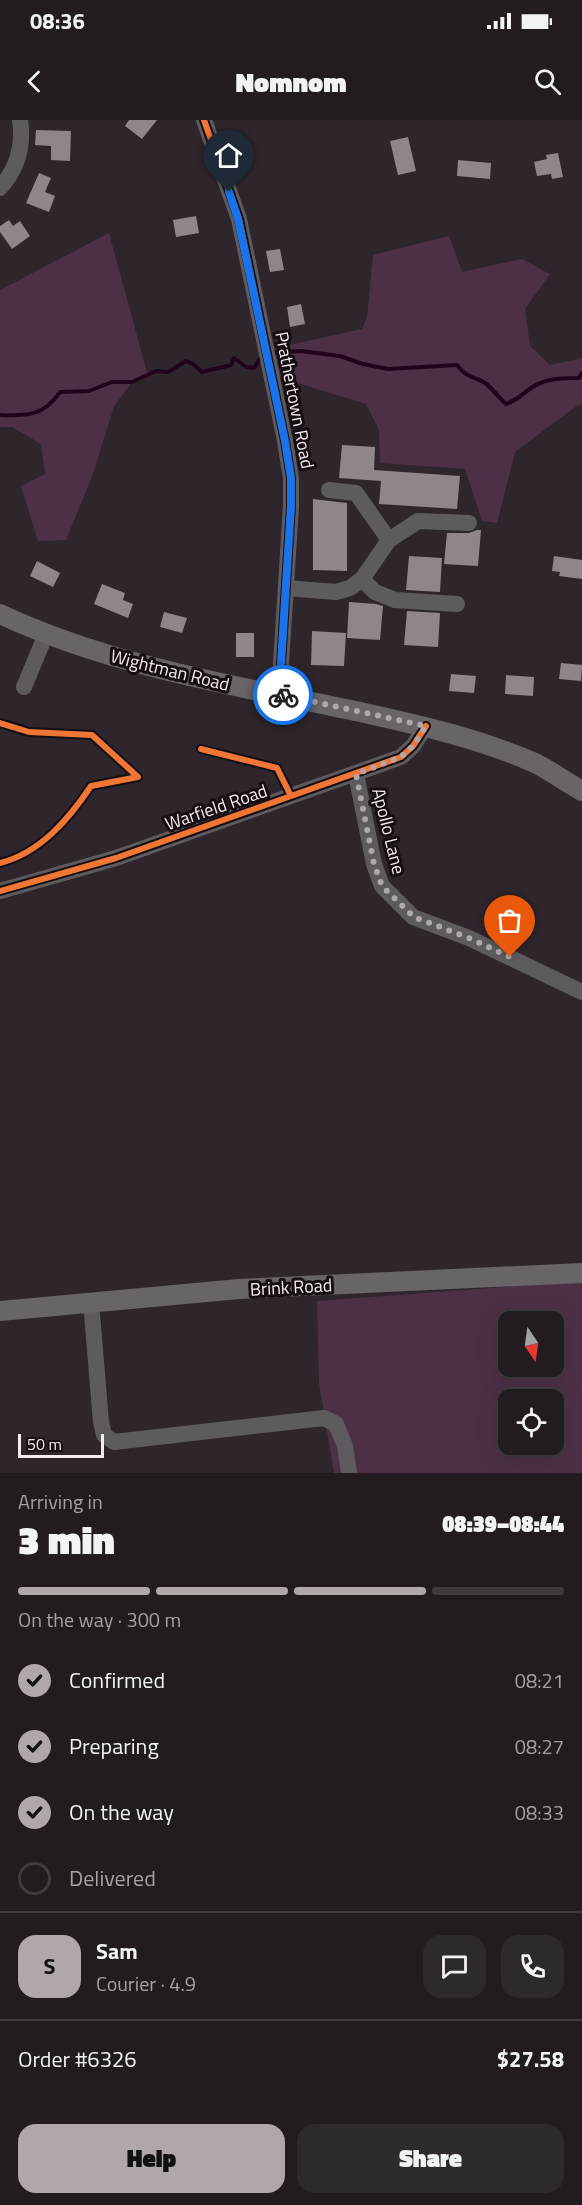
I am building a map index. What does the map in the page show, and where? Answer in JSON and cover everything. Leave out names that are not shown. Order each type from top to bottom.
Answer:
[{"type":"main road","name":"Wightman Road","points":[[0,614],[80,647],[180,675],[426,726],[477,740],[537,764],[582,791]]},
{"type":"main road","name":"Brink Road","points":[[0,1311],[239,1289],[582,1273]]},
{"type":"street","points":[[0,188],[16,164],[21,146],[20,120]]},
{"type":"street","name":"Prathertown Road","points":[[204,120],[238,219],[291,478],[279,695]]},
{"type":"street","points":[[329,490],[356,493],[389,540]]},
{"type":"street","points":[[286,588],[336,592],[350,588],[362,579],[389,540],[418,521],[469,523]]},
{"type":"street","points":[[362,579],[375,591],[395,600],[457,604]]},
{"type":"street","points":[[24,687],[46,634]]},
{"type":"street","name":"Warfield Road","points":[[0,891],[116,858],[401,757],[413,746],[426,726]]},
{"type":"street","name":"Apollo Lane","points":[[356,774],[374,864],[382,886],[414,917],[469,938],[582,992]]},
{"type":"street","points":[[91,1302],[101,1422],[104,1435],[114,1442],[324,1418],[336,1424],[345,1446],[350,1473]]},
{"type":"shaded area","points":[[109,233],[148,376],[132,382],[114,406],[93,474],[66,540],[38,541],[21,486],[45,474],[41,444],[12,427],[0,427],[0,290]]},
{"type":"shaded area","points":[[449,236],[462,272],[522,259],[550,274],[525,309],[530,346],[550,365],[582,358],[582,405],[578,405],[515,452],[497,523],[482,521],[465,469],[380,463],[379,430],[366,404],[278,377],[272,349],[362,329],[367,318],[373,255]]},
{"type":"shaded area","points":[[555,1283],[582,1283],[582,1473],[334,1473],[319,1383],[317,1301]]},
{"type":"building","points":[[129,120],[157,120],[142,139],[125,126]]},
{"type":"building","points":[[36,130],[71,131],[70,161],[51,160],[51,146],[35,145]]},
{"type":"building","points":[[408,137],[416,171],[398,175],[390,141]]},
{"type":"building","points":[[558,153],[563,177],[552,179],[551,174],[537,176],[534,162],[547,159],[546,155]]},
{"type":"building","points":[[458,160],[491,163],[490,179],[457,176]]},
{"type":"building","points":[[39,173],[51,178],[45,192],[55,196],[49,212],[26,203]]},
{"type":"building","points":[[196,216],[199,233],[176,237],[173,220]]},
{"type":"building","points":[[9,220],[13,226],[20,221],[30,236],[12,249],[0,232],[0,226]]},
{"type":"building","points":[[280,249],[284,270],[270,272],[266,251]]},
{"type":"building","points":[[301,304],[305,324],[290,327],[287,307]]},
{"type":"building","points":[[342,445],[375,447],[374,470],[460,476],[457,509],[379,504],[381,481],[339,478]]},
{"type":"building","points":[[313,499],[347,503],[347,571],[313,570]]},
{"type":"building","points":[[481,530],[478,566],[444,564],[447,533],[469,533]]},
{"type":"building","points":[[409,556],[442,558],[440,592],[406,590]]},
{"type":"building","points":[[554,556],[582,560],[582,579],[559,576],[560,572],[552,571]]},
{"type":"building","points":[[37,561],[60,573],[53,587],[30,576]]},
{"type":"building","points":[[102,584],[125,593],[123,600],[133,604],[128,618],[94,604]]},
{"type":"building","points":[[349,602],[383,606],[380,640],[347,638]]},
{"type":"building","points":[[407,611],[440,613],[438,647],[404,645]]},
{"type":"building","points":[[164,612],[187,618],[182,633],[160,627]]},
{"type":"building","points":[[312,631],[346,633],[344,666],[311,665]]},
{"type":"building","points":[[236,633],[254,633],[254,657],[236,657]]},
{"type":"building","points":[[561,663],[582,665],[581,681],[559,679]]},
{"type":"building","points":[[451,674],[476,676],[474,693],[449,691]]},
{"type":"building","points":[[506,675],[534,677],[533,696],[505,694]]},
{"type":"waterway","points":[[275,352],[301,351],[340,356],[388,369],[457,365],[467,375],[485,383],[506,404],[542,382],[579,378],[582,373]]},
{"type":"waterway","points":[[0,415],[34,413],[48,406],[60,392],[89,391],[112,382],[132,382],[156,371],[168,372],[186,361],[202,372],[231,365],[234,358],[246,367],[254,368],[261,357]]},
{"type":"cycle path","points":[[204,120],[239,219],[291,478],[279,695]]},
{"type":"cycle path","points":[[0,723],[29,732],[92,735],[138,777],[91,786],[73,811],[41,843],[0,863]]},
{"type":"cycle path","points":[[0,891],[116,858],[401,757],[413,746],[426,726]]},
{"type":"cycle path","points":[[201,749],[277,768],[291,796]]},
{"type":"way so far","points":[[283,695],[426,726],[413,746],[401,757],[356,774],[374,864],[382,886],[414,917],[510,957]]},
{"type":"route","points":[[229,192],[238,219],[291,478],[279,695],[283,695]]}]
